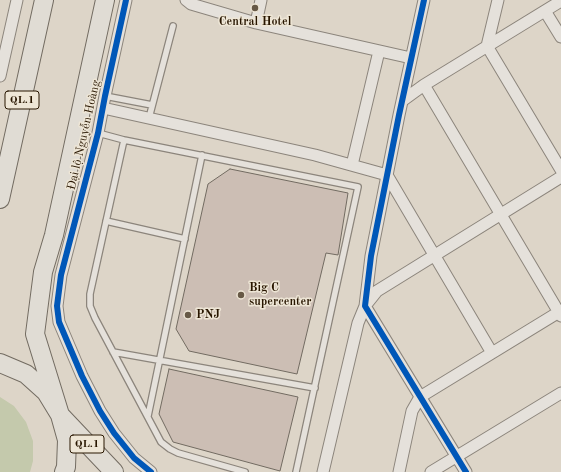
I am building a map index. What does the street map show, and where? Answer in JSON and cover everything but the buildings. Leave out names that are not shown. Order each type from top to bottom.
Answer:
[{"type":"highway","name":"QL.1","points":[[0,199],[44,0]]},
{"type":"highway","name":"QL.1","points":[[64,472],[66,467],[67,440],[35,334],[43,272],[54,235],[105,0]]},
{"type":"highway","name":"QL.1","points":[[0,363],[26,374],[46,392],[60,415],[114,472]]},
{"type":"street","points":[[0,76],[4,41],[17,0]]},
{"type":"street","name":"Đại lộ Nguyễn Hoàng","points":[[126,0],[98,133],[61,275],[57,306],[59,322],[82,376],[114,434],[134,458],[150,472]]},
{"type":"street","points":[[186,0],[191,4],[256,23],[412,58]]},
{"type":"street","points":[[256,23],[261,0]]},
{"type":"street","points":[[323,472],[358,323],[365,306],[371,256],[424,0]]},
{"type":"street","points":[[498,0],[487,46],[561,170]]},
{"type":"street","points":[[402,101],[424,85],[561,1]]},
{"type":"street","points":[[544,11],[561,37]]},
{"type":"street","points":[[352,165],[379,51]]},
{"type":"street","points":[[399,472],[412,411],[420,397],[560,314],[424,85]]},
{"type":"street","points":[[103,108],[315,154],[387,175],[492,353]]},
{"type":"street","points":[[365,306],[377,291],[561,177]]},
{"type":"street","points":[[43,272],[61,275]]},
{"type":"street","points":[[365,306],[466,472]]},
{"type":"street","points":[[431,472],[561,393]]},
{"type":"lane","points":[[149,118],[173,26]]},
{"type":"lane","points":[[105,96],[152,105]]},
{"type":"lane","points":[[98,133],[124,140],[202,156],[358,186],[296,472]]},
{"type":"lane","points":[[124,140],[90,294],[90,306],[161,442],[178,453],[245,472]]},
{"type":"lane","points":[[148,416],[202,156]]},
{"type":"lane","points":[[106,221],[185,239]]},
{"type":"lane","points":[[113,352],[315,388]]},
{"type":"green space","points":[[0,397],[14,406],[26,422],[33,441],[33,461],[30,472],[0,472]]},
{"type":"cycle path","points":[[126,0],[98,133],[61,275],[57,306],[59,322],[82,376],[100,411],[114,433],[134,458],[151,472]]},
{"type":"cycle path","points":[[424,0],[371,256],[365,306],[466,472]]},
{"type":"place","name":"Central Hotel","points":[[255,8]]},
{"type":"place","name":"Big C supercenter","points":[[241,295]]},
{"type":"place","name":"PNJ","points":[[188,315]]}]
